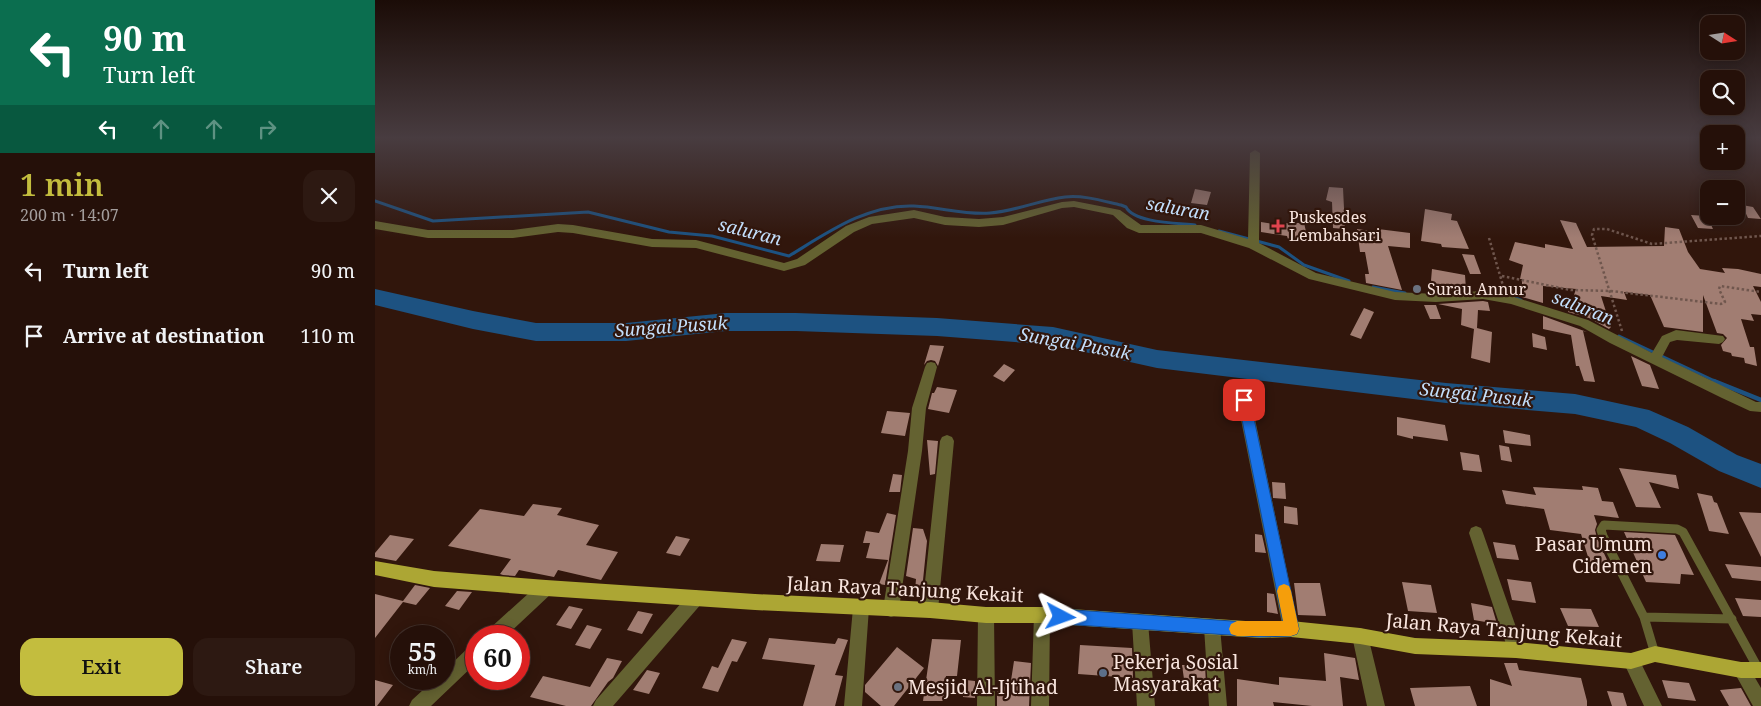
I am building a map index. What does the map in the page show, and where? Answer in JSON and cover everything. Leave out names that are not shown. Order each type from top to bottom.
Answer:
[{"type":"main road","name":"Jalan Raya Tanjung Kekait","points":[[375,568],[434,579],[547,588],[861,608],[930,610],[986,615],[1042,615],[1260,630],[1291,629],[1360,636],[1415,646],[1516,650],[1631,661],[1655,654],[1741,670],[1760,670]]},
{"type":"street","points":[[1254,241],[1255,172]]},
{"type":"street","points":[[375,225],[405,232],[428,234],[513,234],[550,229],[573,229],[652,243],[696,244],[784,267],[801,262],[851,229],[888,216],[914,214],[956,223],[991,223],[1014,219],[1061,205],[1074,204],[1116,212],[1131,225],[1139,229],[1201,229],[1254,241],[1313,276],[1395,296],[1436,298],[1483,295],[1511,300],[1584,323],[1614,340],[1657,356],[1734,398],[1755,407],[1761,407]]},
{"type":"street","points":[[1657,356],[1666,339],[1676,335],[1719,339]]},
{"type":"street","points":[[891,609],[915,451],[919,408],[931,367]]},
{"type":"street","points":[[1244,400],[1291,629]]},
{"type":"street","points":[[930,610],[947,441]]},
{"type":"street","points":[[1476,533],[1516,650]]},
{"type":"street","points":[[506,625],[547,588]]},
{"type":"street","points":[[602,706],[696,598]]},
{"type":"street","points":[[853,706],[861,608]]},
{"type":"street","points":[[986,615],[986,706]]},
{"type":"street","points":[[1040,706],[1042,615]]},
{"type":"street","points":[[1140,622],[1146,706]]},
{"type":"street","points":[[1212,627],[1218,706]]},
{"type":"street","points":[[1360,636],[1376,706]]},
{"type":"street","points":[[1631,661],[1653,706]]},
{"type":"street","points":[[418,706],[465,662]]},
{"type":"street","points":[[1741,670],[1761,704]]},
{"type":"lane","points":[[1655,654],[1644,617],[1603,536],[1601,530],[1604,526],[1677,530],[1683,532],[1760,670]]},
{"type":"lane","points":[[1644,617],[1732,620]]},
{"type":"path","points":[[1623,336],[1611,291],[1592,235],[1592,231],[1596,228],[1607,228],[1636,240],[1652,244],[1761,236]]},
{"type":"path","points":[[1489,238],[1505,290]]},
{"type":"path","points":[[1502,276],[1571,290],[1611,291],[1721,304],[1725,302],[1719,289],[1720,286],[1761,292]]},
{"type":"building","points":[[1329,187],[1343,188],[1345,229],[1333,228],[1332,202],[1326,200]]},
{"type":"building","points":[[1195,189],[1211,192],[1207,205],[1191,203]]},
{"type":"building","points":[[1745,206],[1753,207],[1761,219],[1748,218]]},
{"type":"building","points":[[1425,209],[1452,214],[1451,220],[1457,221],[1469,249],[1442,247],[1441,244],[1421,241]]},
{"type":"building","points":[[1691,215],[1700,216],[1700,225],[1711,225],[1713,229],[1698,228]]},
{"type":"building","points":[[1560,220],[1576,223],[1587,247],[1664,246],[1665,227],[1679,229],[1688,252],[1700,269],[1725,273],[1722,268],[1738,269],[1761,274],[1761,287],[1753,286],[1761,302],[1761,315],[1751,314],[1754,321],[1741,319],[1750,347],[1754,347],[1757,366],[1745,363],[1744,358],[1732,356],[1731,353],[1723,351],[1721,345],[1727,338],[1723,334],[1717,333],[1703,295],[1703,332],[1664,327],[1650,295],[1624,292],[1627,300],[1601,296],[1611,327],[1609,329],[1589,318],[1568,312],[1576,289],[1543,286],[1543,303],[1522,297],[1522,279],[1520,279],[1523,265],[1509,260],[1515,242],[1545,248],[1545,244],[1573,249]]},
{"type":"building","points":[[1261,222],[1285,226],[1285,223],[1304,223],[1308,240],[1288,239],[1287,236],[1261,232]]},
{"type":"building","points":[[1357,229],[1378,232],[1378,229],[1410,233],[1410,248],[1388,246],[1402,290],[1366,283],[1365,274],[1369,274],[1365,252],[1360,252]]},
{"type":"building","points":[[1462,254],[1474,255],[1481,274],[1470,274]]},
{"type":"building","points":[[1432,269],[1465,275],[1466,290],[1430,292]]},
{"type":"building","points":[[1488,302],[1490,311],[1478,310],[1477,328],[1492,332],[1490,363],[1471,358],[1474,329],[1461,325],[1462,309],[1438,304]]},
{"type":"building","points":[[1424,305],[1436,305],[1441,319],[1430,319]]},
{"type":"building","points":[[1364,308],[1374,312],[1361,339],[1350,335]]},
{"type":"building","points":[[1543,316],[1587,332],[1583,331],[1595,382],[1584,381],[1579,366],[1576,366],[1571,335],[1543,329]]},
{"type":"building","points":[[1532,333],[1545,337],[1547,350],[1533,347]]},
{"type":"building","points":[[930,345],[944,346],[938,366],[935,361],[931,360],[927,361],[924,365]]},
{"type":"building","points":[[1631,356],[1650,365],[1659,389],[1642,386]]},
{"type":"building","points":[[1004,364],[1015,370],[1004,382],[993,376]]},
{"type":"building","points":[[937,387],[957,390],[949,413],[928,409],[932,393],[934,393]]},
{"type":"building","points":[[887,411],[910,413],[905,436],[881,433]]},
{"type":"building","points":[[1397,417],[1445,425],[1448,441],[1413,436],[1413,439],[1397,435]]},
{"type":"building","points":[[1503,430],[1530,435],[1531,446],[1505,443]]},
{"type":"building","points":[[927,440],[938,441],[935,474],[930,475]]},
{"type":"building","points":[[1499,445],[1509,447],[1512,462],[1501,460]]},
{"type":"building","points":[[1460,452],[1479,455],[1482,472],[1463,470]]},
{"type":"building","points":[[1619,468],[1676,475],[1679,489],[1649,482],[1661,508],[1636,507]]},
{"type":"building","points":[[893,474],[902,475],[900,492],[889,492]]},
{"type":"building","points":[[1272,482],[1285,483],[1286,499],[1273,498]]},
{"type":"building","points":[[1582,486],[1598,488],[1602,501],[1613,502],[1619,518],[1594,515],[1597,524],[1595,530],[1597,538],[1613,573],[1592,570],[1581,534],[1550,530],[1544,509],[1506,504],[1502,490],[1536,495],[1533,487],[1583,490]]},
{"type":"building","points":[[1697,493],[1712,496],[1714,502],[1717,503],[1729,534],[1709,531]]},
{"type":"building","points":[[533,504],[562,508],[557,515],[599,525],[586,545],[618,552],[601,580],[558,570],[554,577],[519,570],[515,576],[503,575],[500,574],[511,559],[448,546],[480,509],[524,516]]},
{"type":"building","points":[[1284,506],[1297,508],[1298,525],[1284,523]]},
{"type":"building","points":[[1739,512],[1761,513],[1761,557]]},
{"type":"building","points":[[887,513],[896,515],[885,585],[879,584],[888,560],[866,558],[870,543],[863,543],[866,531],[879,533]]},
{"type":"building","points":[[913,528],[923,529],[927,541],[922,590],[915,591],[916,579],[906,576]]},
{"type":"building","points":[[1624,532],[1675,535],[1694,575],[1681,574],[1680,584],[1646,582]]},
{"type":"building","points":[[1255,534],[1262,535],[1266,553],[1255,552]]},
{"type":"building","points":[[390,535],[414,539],[396,561],[375,557],[375,553]]},
{"type":"building","points":[[676,536],[690,539],[680,556],[666,553]]},
{"type":"building","points":[[1493,542],[1515,545],[1519,560],[1497,558]]},
{"type":"building","points":[[821,544],[844,545],[840,562],[816,561]]},
{"type":"building","points":[[1725,564],[1761,567],[1761,581],[1732,578]]},
{"type":"building","points":[[1507,579],[1531,582],[1536,603],[1512,600]]},
{"type":"building","points":[[1402,582],[1431,585],[1437,613],[1408,611]]},
{"type":"building","points":[[1294,583],[1320,583],[1326,616],[1298,615]]},
{"type":"building","points":[[415,585],[430,588],[416,605],[403,602],[375,638],[375,594],[403,601]]},
{"type":"building","points":[[457,591],[472,592],[459,610],[445,606]]},
{"type":"building","points":[[1267,593],[1274,594],[1278,614],[1267,612]]},
{"type":"building","points":[[1735,598],[1761,600],[1761,617],[1743,616]]},
{"type":"building","points":[[1471,603],[1492,607],[1497,624],[1474,620]]},
{"type":"building","points":[[569,606],[583,609],[571,629],[556,625]]},
{"type":"building","points":[[1560,608],[1591,609],[1599,627],[1568,626]]},
{"type":"building","points":[[638,611],[653,614],[642,634],[627,630]]},
{"type":"building","points":[[587,625],[602,629],[590,649],[575,645]]},
{"type":"building","points":[[769,638],[835,644],[838,638],[848,640],[835,675],[843,676],[835,706],[803,706],[815,665],[762,659]]},
{"type":"building","points":[[732,639],[747,642],[737,662],[732,661],[718,692],[702,688],[712,666],[718,668]]},
{"type":"building","points":[[932,639],[961,640],[957,676],[946,676],[943,701],[923,701]]},
{"type":"building","points":[[1080,645],[1132,648],[1133,678],[1078,674]]},
{"type":"building","points":[[897,647],[924,668],[894,706],[881,706],[865,692],[865,685]]},
{"type":"building","points":[[1324,653],[1355,658],[1359,680],[1340,677],[1343,706],[1312,706],[1273,702],[1274,706],[1237,706],[1237,679],[1279,685],[1279,677],[1326,681]]},
{"type":"building","points":[[607,658],[622,661],[613,678],[591,706],[566,706],[530,697],[543,676],[590,687]]},
{"type":"building","points":[[1014,661],[1031,663],[1029,706],[997,706],[997,686],[1010,687]]},
{"type":"building","points":[[1504,663],[1517,663],[1519,670],[1581,678],[1587,706],[1490,706],[1490,679],[1512,686]]},
{"type":"building","points":[[1182,665],[1205,665],[1206,685],[1185,686]]},
{"type":"building","points":[[647,670],[660,673],[649,694],[633,690]]},
{"type":"building","points":[[375,680],[390,684],[390,689],[377,706],[375,706]]},
{"type":"building","points":[[966,680],[975,681],[975,698],[963,697]]},
{"type":"building","points":[[1662,680],[1689,683],[1696,701],[1668,698]]},
{"type":"building","points":[[1470,686],[1477,706],[1415,706],[1410,688]]},
{"type":"building","points":[[1741,688],[1751,706],[1729,706],[1720,690]]},
{"type":"building","points":[[1607,691],[1623,693],[1627,706],[1612,706]]},
{"type":"waterway","name":"saluran","points":[[375,201],[433,221],[588,212],[669,232],[712,236],[789,256],[848,222],[880,210],[897,207],[914,206],[971,213],[990,213],[1055,198],[1079,197],[1121,205],[1138,216],[1147,219],[1195,225]]},
{"type":"waterway","name":"saluran","points":[[1219,231],[1279,247],[1304,265],[1349,281]]},
{"type":"waterway","name":"saluran","points":[[1373,287],[1405,293]]},
{"type":"waterway","name":"saluran","points":[[1487,292],[1512,296],[1521,300]]},
{"type":"waterway","name":"Sungai Pusuk","points":[[375,297],[473,320],[536,332],[626,332],[726,322],[796,322],[937,327],[1053,336],[1157,359],[1446,393],[1575,404],[1640,417],[1679,435],[1728,463],[1761,476]]},
{"type":"waterway","name":"saluran","points":[[1619,336],[1717,382]]},
{"type":"waterway","name":"saluran","points":[[1714,381],[1761,400]]},
{"type":"slow traffic","points":[[1237,629],[1291,629],[1284,591]]},
{"type":"place","name":"Puskesdes Lembahsari","points":[[1278,226]]},
{"type":"place","name":"Surau Annur","points":[[1417,289]]},
{"type":"place","name":"Pasar Umum Cidemen","points":[[1662,555]]},
{"type":"place","name":"Pekerja Sosial Masyarakat","points":[[1103,673]]},
{"type":"place","name":"Mesjid Al-Ijtihad","points":[[898,687]]},
{"type":"route","points":[[1061,617],[1260,630],[1291,629],[1244,400]]}]
